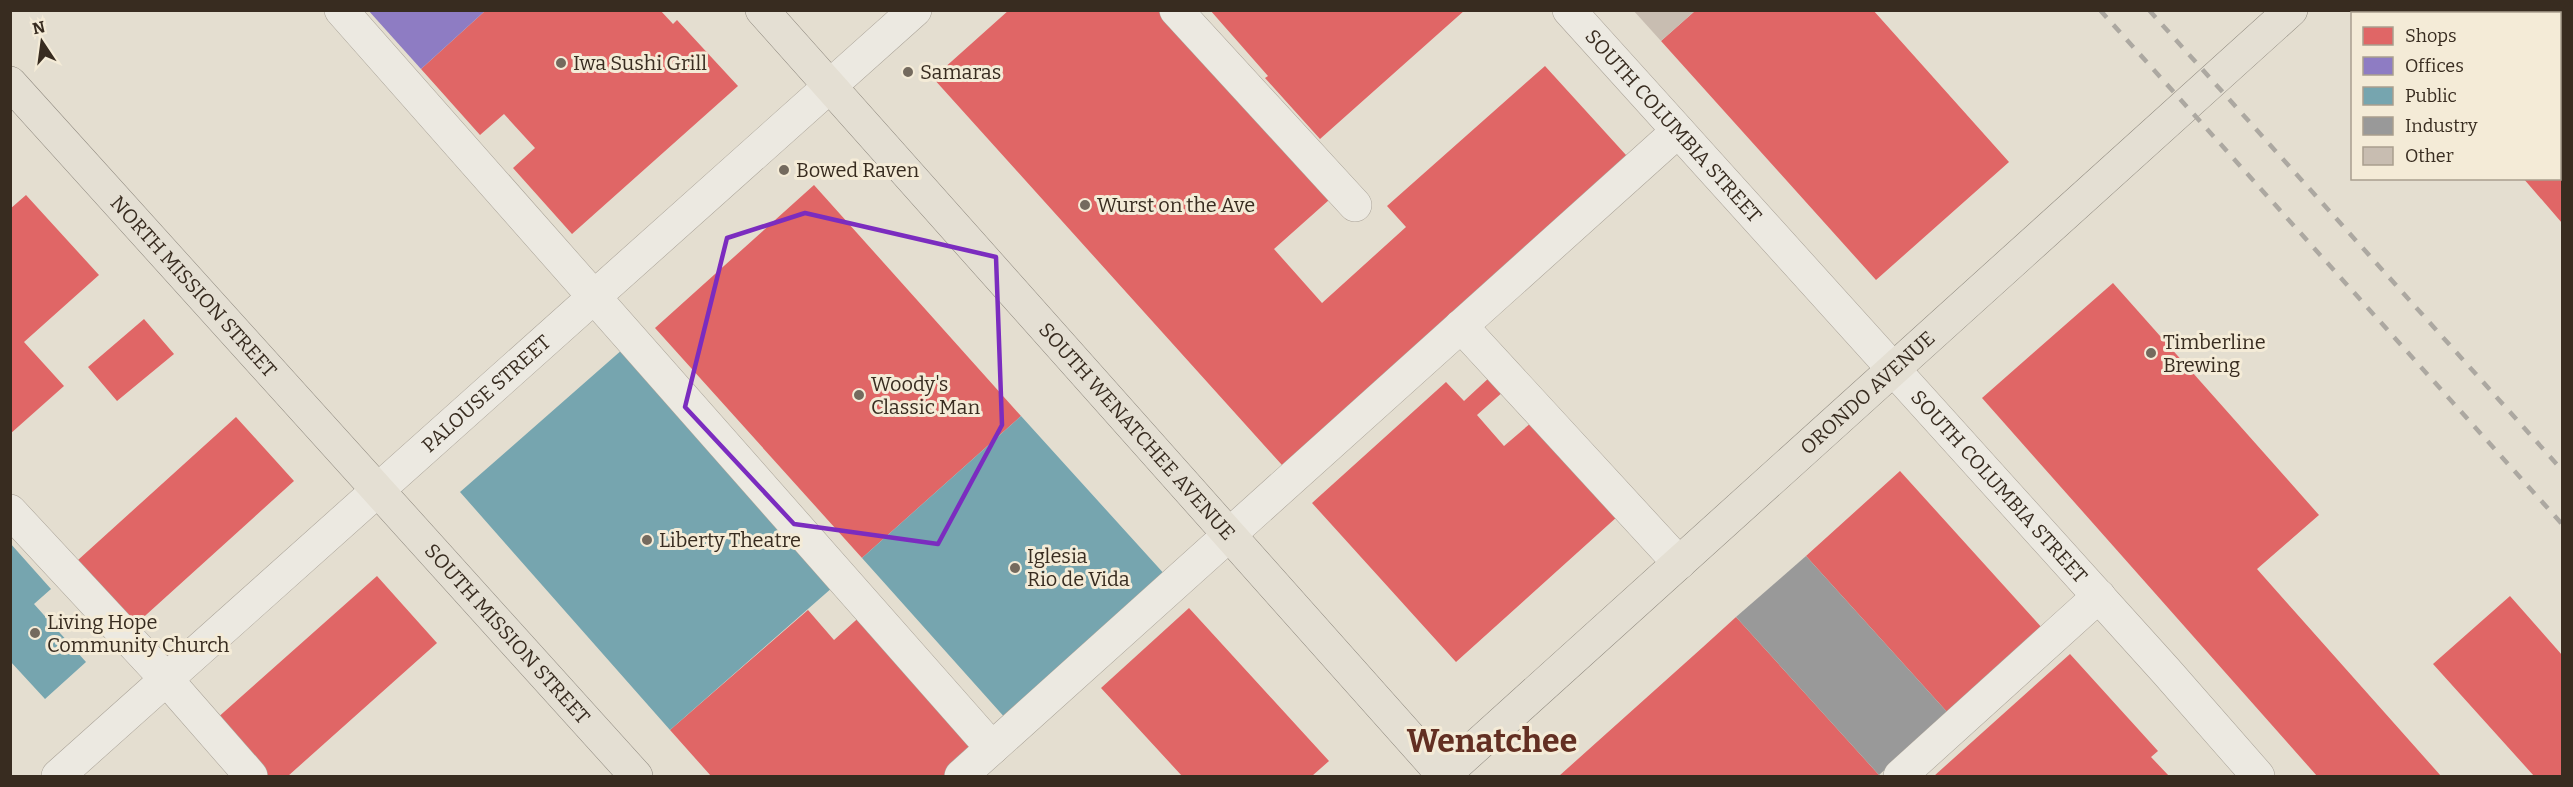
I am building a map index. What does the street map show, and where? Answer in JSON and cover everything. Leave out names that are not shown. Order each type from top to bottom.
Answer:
[{"type":"main road","name":"SOUTH WENATCHEE AVENUE","points":[[762,10],[1443,776]]},
{"type":"main road","name":"ORONDO AVENUE","points":[[1443,776],[2291,10]]},
{"type":"main road","name":"NORTH MISSION STREET","points":[[10,83],[378,491]]},
{"type":"main road","name":"SOUTH MISSION STREET","points":[[378,491],[636,777]]},
{"type":"street","points":[[341,10],[992,748]]},
{"type":"street","name":"PALOUSE STREET","points":[[58,777],[915,10]]},
{"type":"street","points":[[1176,10],[1355,205]]},
{"type":"street","name":"SOUTH COLUMBIA STREET","points":[[1569,10],[2098,596],[2258,777]]},
{"type":"street","points":[[961,777],[1678,131]]},
{"type":"street","points":[[1461,326],[1679,563]]},
{"type":"street","points":[[10,511],[167,680],[251,777]]},
{"type":"street","points":[[1900,777],[2098,596]]},
{"type":"highlighted area","points":[[805,213],[996,257],[1002,425],[938,544],[794,524],[685,407],[727,238]]},
{"type":"building: Shops","points":[[486,10],[660,10],[673,24],[677,20],[738,86],[572,234],[513,168],[535,148],[504,114],[480,135],[421,69]]},
{"type":"building: Shops","points":[[1009,10],[1158,10],[1329,200],[1274,249],[1322,303],[1406,227],[1387,206],[1545,66],[1636,166],[1291,475],[933,78]]},
{"type":"building: Shops","points":[[1210,10],[1465,10],[1320,139],[1265,78],[1268,76]]},
{"type":"building: Shops","points":[[1696,10],[1873,10],[2009,162],[1876,280],[1661,41]]},
{"type":"building: Shops","points":[[2561,148],[2562,149],[2562,223],[2525,180],[2561,180]]},
{"type":"building: Shops","points":[[814,185],[1021,416],[862,558],[655,328]]},
{"type":"building: Shops","points":[[26,195],[99,275],[24,342],[64,386],[10,434],[10,209]]},
{"type":"building: Shops","points":[[2113,283],[2319,515],[2257,569],[2441,776],[2317,776],[1982,398]]},
{"type":"building: Shops","points":[[144,319],[174,354],[117,401],[88,367]]},
{"type":"building: Shops","points":[[1491,376],[1504,391],[1477,415],[1504,446],[1532,422],[1618,516],[1456,662],[1312,503],[1446,382],[1464,401]]},
{"type":"building: Shops","points":[[236,417],[294,481],[136,624],[78,560]]},
{"type":"building: Shops","points":[[1900,471],[2043,629],[1948,713],[1806,556]]},
{"type":"building: Shops","points":[[377,576],[437,643],[288,776],[266,776],[215,720]]},
{"type":"building: Shops","points":[[2510,596],[2562,655],[2562,776],[2534,776],[2433,664]]},
{"type":"building: Shops","points":[[1189,608],[1329,761],[1312,776],[1182,776],[1101,688]]},
{"type":"building: Shops","points":[[808,610],[834,640],[865,612],[981,744],[944,776],[711,776],[670,730]]},
{"type":"building: Shops","points":[[1736,617],[1879,775],[1559,776],[1703,647]]},
{"type":"building: Shops","points":[[2070,654],[2158,751],[2151,757],[2169,776],[1934,776]]},
{"type":"building: Offices","points":[[368,10],[486,10],[421,69]]},
{"type":"building: Public","name":"Liberty Theatre","points":[[623,349],[833,587],[670,730],[460,492]]},
{"type":"building: Public","name":"Iglesia Rio de Vida","points":[[1021,416],[1167,577],[1007,720],[862,558]]},
{"type":"building: Public","name":"Living Hope Community Church","points":[[10,543],[51,589],[34,604],[86,662],[45,699],[10,661]]},
{"type":"building: Industry","points":[[1806,556],[1948,713],[1879,775],[1736,617]]},
{"type":"building: Other","points":[[1633,10],[1696,10],[1661,41]]},
{"type":"railway","points":[[2100,10],[2562,524]]},
{"type":"railway","points":[[2149,10],[2562,470]]},
{"type":"place","name":"Iwa Sushi Grill","points":[[561,63]]},
{"type":"place","name":"Samaras","points":[[908,72]]},
{"type":"place","name":"Bowed Raven","points":[[784,170]]},
{"type":"place","name":"Wurst on the Ave","points":[[1085,205]]},
{"type":"place","name":"Timberline Brewing","points":[[2151,353]]},
{"type":"place","name":"Woody's Classic Man","points":[[859,395]]},
{"type":"place","name":"Liberty Theatre","points":[[647,540]]},
{"type":"place","name":"Iglesia Rio de Vida","points":[[1015,568]]},
{"type":"place","name":"Living Hope Community Church","points":[[35,633]]},
{"type":"district","name":"Wenatchee","points":[[1492,741]]}]
